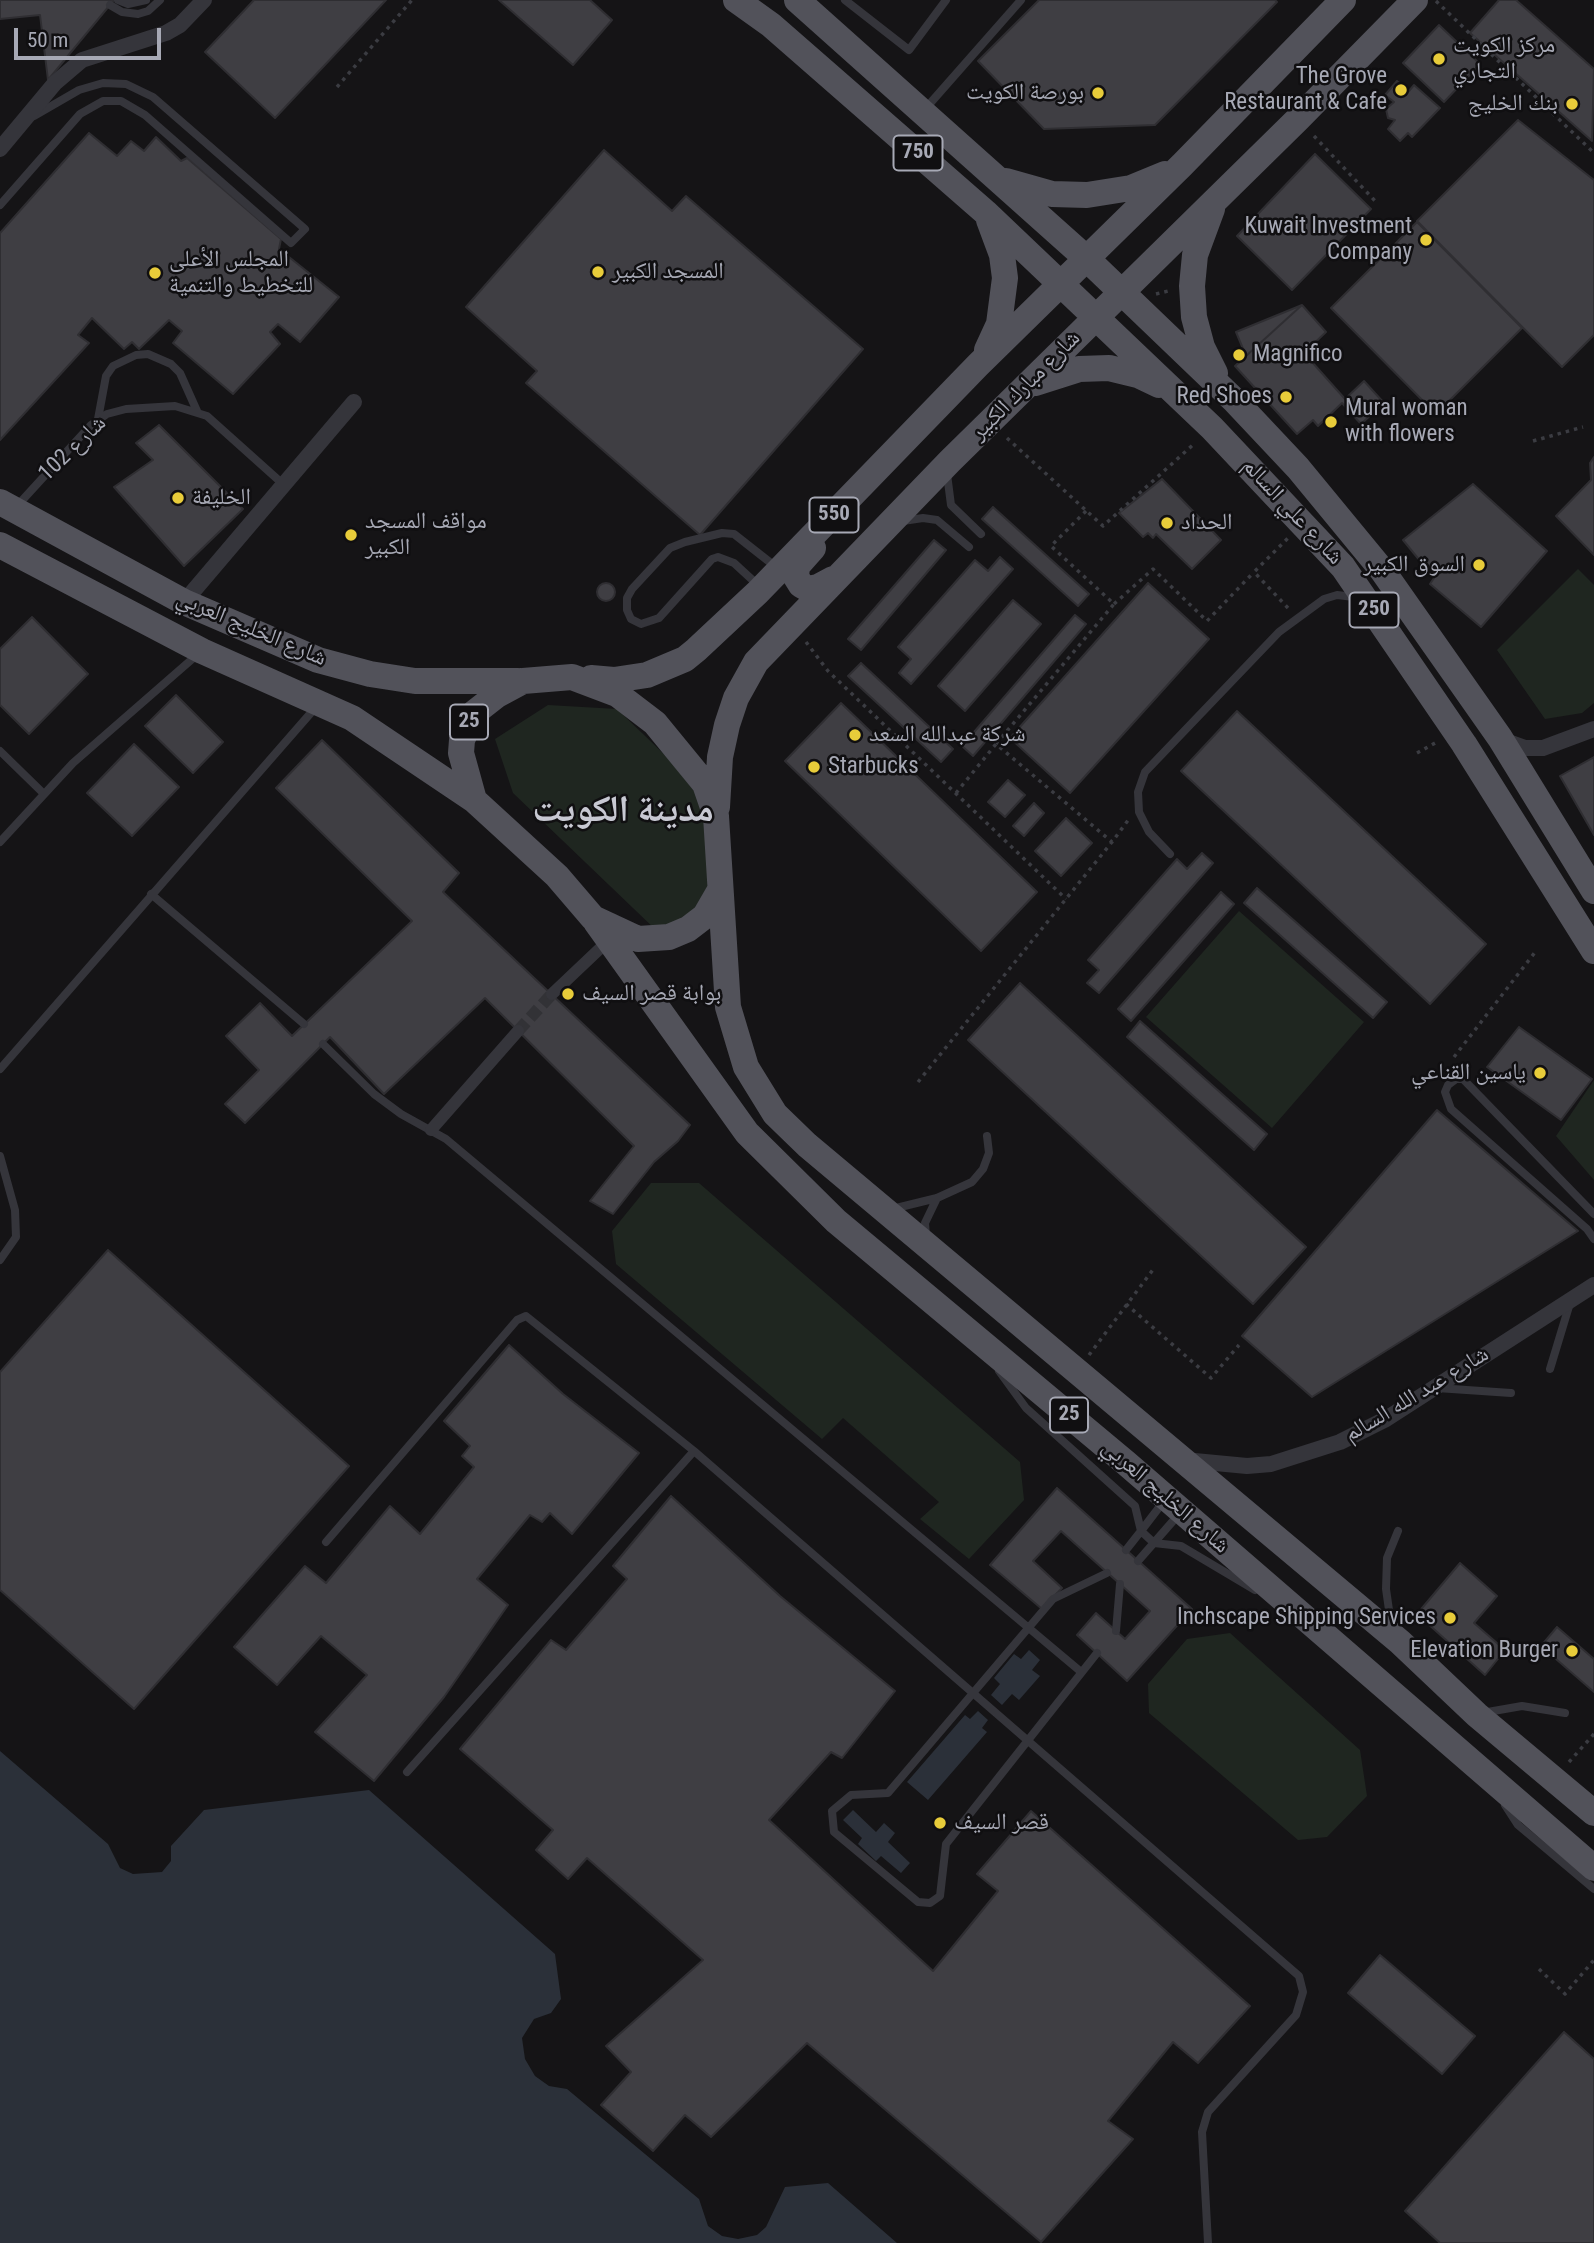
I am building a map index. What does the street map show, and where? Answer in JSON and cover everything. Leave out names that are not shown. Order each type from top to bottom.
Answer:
[{"type":"main road","name":"750","points":[[736,0],[771,25],[985,212],[1062,285]]},
{"type":"main road","name":"شارع مبارك الكبير","points":[[572,677],[614,680],[638,677],[685,659],[848,502],[978,365],[1182,165],[1343,0]]},
{"type":"main road","name":"شارع مبارك الكبير","points":[[716,816],[720,757],[736,698],[757,662],[950,461],[1298,119],[1415,0]]},
{"type":"main road","name":"750","points":[[798,1],[1087,259]]},
{"type":"main road","points":[[991,175],[1040,192],[1087,195],[1139,186],[1182,165]]},
{"type":"main road","points":[[1218,197],[1201,235],[1192,286],[1194,317],[1202,347],[1216,375],[1234,400]]},
{"type":"main road","points":[[978,365],[999,324],[1004,302],[1002,255],[985,212]]},
{"type":"main road","name":"شارع علي السالم","points":[[1087,259],[1234,400],[1298,468],[1368,552],[1500,738],[1594,891]]},
{"type":"main road","name":"شارع علي السالم","points":[[1062,285],[1212,428],[1343,567],[1465,744],[1594,951]]},
{"type":"main road","points":[[1024,389],[1050,376],[1079,369],[1109,369],[1138,375],[1164,387],[1187,406]]},
{"type":"main road","points":[[838,576],[808,589],[796,577],[797,566],[848,502]]},
{"type":"main road","name":"شارع الخليج العربي","points":[[6,506],[184,602],[318,660],[370,674],[415,681],[523,681]]},
{"type":"main road","name":"شارع الخليج العربي","points":[[0,545],[202,651],[352,718],[474,800]]},
{"type":"main road","name":"25","points":[[572,677],[617,694],[656,723],[705,784],[716,816],[720,890],[705,916],[688,929],[669,937],[638,939],[593,918],[557,876],[474,800],[461,752],[468,724],[488,701],[523,681],[572,677]]},
{"type":"main road","name":"شارع الخليج العربي","points":[[720,890],[728,1007],[746,1066],[775,1114],[807,1145],[1400,1642],[1477,1715],[1594,1813]]},
{"type":"main road","name":"شارع الخليج العربي","points":[[593,918],[747,1133],[835,1221],[1174,1505],[1594,1868]]},
{"type":"street","points":[[0,149],[55,83],[82,60],[166,33],[180,25],[204,0]]},
{"type":"street","points":[[184,602],[354,402]]},
{"type":"street","points":[[1500,738],[1525,748],[1544,748],[1594,729]]},
{"type":"street","points":[[552,994],[609,940]]},
{"type":"street","points":[[431,1130],[518,1031]]},
{"type":"street","name":"شارع عبد الله السالم","points":[[1185,1460],[1247,1466],[1294,1459],[1364,1431],[1594,1285]]},
{"type":"lane","points":[[118,0],[135,4],[146,0]]},
{"type":"lane","points":[[110,5],[122,12],[138,14],[148,11],[160,0]]},
{"type":"lane","points":[[845,0],[909,50],[946,0]]},
{"type":"lane","points":[[922,113],[1021,0]]},
{"type":"lane","points":[[0,205],[80,114],[103,101],[121,101],[145,115],[291,243],[305,229],[153,97],[126,84],[103,83],[79,90],[20,124]]},
{"type":"lane","points":[[99,419],[106,376],[124,359],[148,354],[172,364],[180,373],[197,411]]},
{"type":"lane","name":"شارع 102","points":[[6,506],[99,419],[126,409],[175,406],[197,411],[216,422],[284,485]]},
{"type":"lane","points":[[950,461],[947,475],[951,506],[981,534]]},
{"type":"lane","points":[[881,531],[905,520],[937,520],[969,547]]},
{"type":"lane","points":[[734,534],[770,579],[718,557],[712,559],[659,618],[641,624],[631,619],[627,610],[627,598],[632,589],[670,548],[707,536],[734,534]]},
{"type":"lane","points":[[1170,854],[1149,832],[1139,806],[1138,792],[1145,772],[1233,678],[1296,618],[1324,599],[1337,595],[1348,595],[1370,604]]},
{"type":"lane","points":[[0,842],[43,793],[202,651]]},
{"type":"lane","points":[[0,1069],[319,704]]},
{"type":"lane","points":[[0,751],[43,793]]},
{"type":"lane","points":[[151,894],[304,1024]]},
{"type":"lane","points":[[323,1044],[374,1094],[446,1139],[1080,1671]]},
{"type":"lane","points":[[1594,1214],[1463,1079],[1456,1079],[1448,1085],[1445,1092],[1451,1109],[1587,1228],[1594,1239]]},
{"type":"lane","points":[[886,1210],[937,1198],[972,1182],[983,1169],[989,1153],[988,1136]]},
{"type":"lane","points":[[0,1156],[15,1210],[16,1237],[0,1261]]},
{"type":"lane","points":[[927,1246],[925,1223],[937,1198]]},
{"type":"lane","points":[[1549,1369],[1571,1300]]},
{"type":"lane","points":[[326,1542],[517,1320],[526,1315],[694,1451],[974,1690],[1299,1976],[1303,1992],[1296,2015],[1208,2112],[1202,2132],[1208,2243]]},
{"type":"lane","points":[[972,1334],[1026,1408],[1126,1496],[1140,1518],[1141,1531],[1154,1543],[1187,1549],[1314,1626]]},
{"type":"lane","points":[[1434,1388],[1511,1393]]},
{"type":"lane","points":[[408,1772],[694,1451]]},
{"type":"lane","points":[[1126,1550],[1141,1531],[1174,1505]]},
{"type":"lane","points":[[1138,1561],[1154,1543],[1174,1505]]},
{"type":"lane","points":[[1398,1531],[1387,1558],[1386,1589],[1389,1620],[1400,1642]]},
{"type":"lane","points":[[1097,1653],[1080,1671],[946,1844],[940,1896],[930,1903],[918,1902],[834,1832],[832,1811],[851,1795],[888,1793],[1028,1625],[1053,1599],[1107,1573]]},
{"type":"lane","points":[[1116,1631],[1120,1584]]},
{"type":"lane","points":[[1477,1715],[1522,1706],[1565,1713]]},
{"type":"lane","points":[[1479,1768],[1518,1825],[1594,1889]]},
{"type":"path","points":[[337,87],[412,0]]},
{"type":"path","points":[[1434,0],[1594,153]]},
{"type":"path","points":[[1298,119],[1377,203]]},
{"type":"path","points":[[989,422],[1102,526],[1212,428]]},
{"type":"path","points":[[1533,441],[1583,427]]},
{"type":"path","points":[[1086,512],[1051,546],[1114,604]]},
{"type":"path","points":[[956,793],[1114,604],[1153,569],[1207,621],[1302,524]]},
{"type":"path","points":[[1254,572],[1296,618]]},
{"type":"path","points":[[793,623],[828,671],[1066,899]]},
{"type":"path","points":[[996,744],[1112,842]]},
{"type":"path","points":[[918,1082],[1139,806]]},
{"type":"path","points":[[1454,1056],[1536,951]]},
{"type":"path","points":[[1078,1370],[1155,1267]]},
{"type":"path","points":[[1126,1304],[1211,1378],[1239,1345]]},
{"type":"path","points":[[1553,1779],[1594,1734]]},
{"type":"path","points":[[1539,1969],[1565,1994],[1594,1960]]},
{"type":"shaded area","points":[[1578,569],[1594,585],[1594,703],[1582,713],[1545,719],[1497,650]]},
{"type":"shaded area","points":[[548,705],[617,709],[668,758],[714,816],[718,888],[690,920],[658,932],[513,793],[495,739]]},
{"type":"shaded area","points":[[1239,911],[1364,1022],[1272,1128],[1146,1017]]},
{"type":"shaded area","points":[[1594,1080],[1594,1180],[1556,1136]]},
{"type":"shaded area","points":[[651,1183],[699,1183],[1020,1462],[1024,1500],[969,1559],[920,1519],[939,1502],[843,1418],[822,1439],[616,1264],[612,1231]]},
{"type":"shaded area","points":[[1230,1633],[1360,1750],[1367,1796],[1327,1837],[1298,1840],[1149,1713],[1148,1684],[1187,1639]]},
{"type":"shaded area","points":[[1029,1650],[1040,1660],[1032,1670],[1040,1676],[1019,1700],[1012,1694],[1002,1705],[991,1695],[1000,1684],[994,1678],[1014,1654],[1021,1659]]},
{"type":"shaded area","points":[[978,1711],[988,1720],[982,1728],[987,1732],[928,1800],[907,1782],[965,1715],[970,1719]]},
{"type":"shaded area","points":[[0,1751],[108,1844],[120,1868],[133,1874],[162,1872],[171,1861],[171,1846],[204,1810],[369,1790],[555,1954],[561,1999],[551,2013],[534,2019],[522,2038],[525,2059],[535,2076],[549,2086],[567,2089],[699,2199],[708,2226],[722,2236],[738,2239],[757,2235],[766,2227],[785,2187],[828,2183],[897,2243],[0,2243]]},
{"type":"shaded area","points":[[853,1810],[876,1832],[884,1823],[895,1833],[888,1842],[910,1863],[901,1873],[881,1856],[876,1861],[858,1844],[862,1838],[843,1820]]},
{"type":"building","points":[[0,0],[114,0],[48,80],[40,15],[0,19]]},
{"type":"building","points":[[254,0],[386,0],[275,118],[205,52]]},
{"type":"building","points":[[499,0],[590,0],[612,20],[573,65]]},
{"type":"building","name":"بورصة الكويت","points":[[1039,0],[1277,2],[1155,125],[1044,129],[978,61]]},
{"type":"building","name":"بنك الخليج","points":[[1499,0],[1516,0],[1594,69],[1592,141],[1470,33]]},
{"type":"building","points":[[1439,25],[1480,64],[1444,102],[1403,63]]},
{"type":"building","points":[[1397,81],[1409,91],[1414,85],[1440,108],[1412,137],[1408,133],[1400,141],[1388,129],[1395,120],[1388,118],[1386,109],[1394,102],[1385,95]]},
{"type":"building","points":[[1518,120],[1594,180],[1594,335],[1562,367],[1417,221]]},
{"type":"building","name":"المجلس الأعلى للتخطيط والتنمية","points":[[89,133],[117,156],[131,141],[144,151],[156,137],[181,161],[187,158],[281,239],[279,249],[339,297],[300,342],[278,324],[270,332],[280,344],[233,394],[173,343],[182,331],[169,320],[139,349],[132,342],[124,349],[92,318],[78,335],[89,343],[0,440],[0,233]]},
{"type":"building","points":[[604,150],[672,211],[686,196],[863,349],[700,535],[526,383],[537,371],[466,307]]},
{"type":"building","points":[[1315,154],[1371,209],[1292,290],[1237,236]]},
{"type":"building","points":[[1417,222],[1522,328],[1436,414],[1331,308]]},
{"type":"building","points":[[1302,305],[1326,332],[1304,353],[1345,399],[1364,381],[1384,403],[1361,424],[1342,403],[1318,426],[1313,420],[1297,434],[1235,366]]},
{"type":"building","points":[[1302,305],[1246,356],[1236,332]]},
{"type":"building","name":"الخليفة","points":[[159,425],[243,509],[184,566],[114,487],[153,460],[136,443]]},
{"type":"building","points":[[1594,457],[1594,555],[1556,516],[1591,480],[1590,463]]},
{"type":"building","name":"الحداد","points":[[1162,479],[1221,540],[1192,569],[1156,534],[1153,538],[1148,533],[1143,537],[1119,513]]},
{"type":"building","name":"السوق الكبير","points":[[1473,484],[1547,551],[1481,627],[1430,584],[1434,578],[1403,540]]},
{"type":"building","points":[[993,507],[1089,594],[1078,606],[982,519]]},
{"type":"building","points":[[934,540],[946,550],[861,650],[848,639]]},
{"type":"building","points":[[1000,557],[1013,569],[911,684],[899,673],[911,659],[898,647],[975,560],[988,571]]},
{"type":"building","points":[[602,583],[610,583],[615,592],[613,599],[602,601],[597,596],[597,588]]},
{"type":"building","points":[[1148,583],[1209,639],[1070,793],[1010,738]]},
{"type":"building","points":[[1013,600],[1041,624],[965,711],[938,686]]},
{"type":"building","points":[[1075,615],[1086,624],[973,756],[962,746]]},
{"type":"building","points":[[32,617],[88,674],[29,734],[0,705],[0,649]]},
{"type":"building","points":[[861,663],[953,749],[941,762],[848,676]]},
{"type":"building","points":[[176,695],[223,742],[193,773],[145,726]]},
{"type":"building","points":[[841,703],[1037,892],[981,951],[785,761]]},
{"type":"building","points":[[1237,711],[1486,944],[1430,1004],[1181,771]]},
{"type":"building","points":[[322,740],[459,873],[443,892],[690,1125],[678,1141],[654,1162],[613,1214],[590,1201],[634,1146],[485,998],[384,1094],[330,1037],[245,1123],[225,1104],[259,1070],[226,1036],[260,1003],[292,1036],[412,921],[276,788]]},
{"type":"building","points":[[134,744],[179,787],[132,836],[87,793]]},
{"type":"building","points":[[1594,757],[1594,835],[1560,776]]},
{"type":"building","points":[[1008,780],[1025,795],[1005,817],[988,802]]},
{"type":"building","points":[[1034,803],[1044,813],[1024,836],[1013,826]]},
{"type":"building","points":[[1066,818],[1092,843],[1061,876],[1035,851]]},
{"type":"building","points":[[1202,853],[1213,863],[1099,993],[1087,983],[1099,970],[1088,960],[1177,859],[1187,869]]},
{"type":"building","points":[[1257,888],[1387,1002],[1373,1018],[1244,903]]},
{"type":"building","points":[[1221,892],[1234,904],[1131,1021],[1118,1009]]},
{"type":"building","points":[[1020,983],[1306,1247],[1253,1304],[968,1040]]},
{"type":"building","points":[[1140,1021],[1267,1134],[1254,1150],[1127,1037]]},
{"type":"building","name":"ياسين القناعي","points":[[1519,1027],[1592,1079],[1561,1120],[1487,1067]]},
{"type":"building","points":[[1437,1110],[1578,1231],[1312,1397],[1242,1336]]},
{"type":"building","points":[[108,1250],[349,1466],[134,1709],[0,1590],[0,1372]]},
{"type":"building","points":[[509,1345],[563,1394],[639,1453],[572,1534],[550,1513],[542,1522],[530,1515],[477,1579],[508,1605],[444,1697],[374,1781],[315,1732],[367,1675],[321,1636],[277,1685],[234,1647],[305,1566],[326,1583],[390,1506],[420,1534],[474,1467],[462,1456],[470,1446],[444,1421]]},
{"type":"building","points":[[1057,1488],[1192,1609],[1127,1681],[1077,1635],[1096,1613],[1125,1639],[1150,1611],[1061,1531],[1033,1561],[1062,1588],[1042,1609],[990,1565]]},
{"type":"building","points":[[671,1496],[780,1596],[895,1691],[842,1758],[831,1752],[769,1820],[933,1971],[998,1891],[977,1874],[1031,1811],[1250,2006],[1198,2063],[1173,2042],[1108,2121],[1133,2139],[1041,2242],[807,2043],[711,2137],[685,2115],[653,2151],[601,2105],[631,2072],[606,2046],[703,1960],[587,1858],[568,1879],[536,1850],[553,1830],[460,1749],[551,1640],[566,1650],[627,1579],[613,1566]]},
{"type":"building","name":"Inchscape Shipping Services","points":[[1460,1563],[1497,1596],[1474,1623],[1505,1650],[1485,1675],[1417,1614]]},
{"type":"building","points":[[1557,1627],[1594,1659],[1594,1692],[1541,1646]]},
{"type":"building","points":[[1380,1955],[1475,2036],[1442,2074],[1348,1993]]},
{"type":"building","points":[[1564,2032],[1594,2059],[1594,2243],[1440,2243],[1405,2211]]},
{"type":"tunnel","points":[[518,1031],[552,994]]},
{"type":"place","name":"مركز الكويت التجاري","points":[[1439,59]]},
{"type":"place","name":"The Grove Restaurant & Cafe","points":[[1401,90]]},
{"type":"place","name":"بورصة الكويت","points":[[1098,93]]},
{"type":"place","name":"بنك الخليج","points":[[1572,104]]},
{"type":"place","name":"Kuwait Investment Company","points":[[1426,240]]},
{"type":"place","name":"المسجد الكبير","points":[[598,272]]},
{"type":"place","name":"المجلس الأعلى للتخطيط والتنمية","points":[[155,273]]},
{"type":"place","name":"Magnifico","points":[[1239,355]]},
{"type":"place","name":"Red Shoes","points":[[1286,397]]},
{"type":"place","name":"Mural woman with flowers","points":[[1331,422]]},
{"type":"place","name":"الخليفة","points":[[178,498]]},
{"type":"place","name":"الحداد","points":[[1167,523]]},
{"type":"place","name":"مواقف المسجد الكبير","points":[[351,535]]},
{"type":"place","name":"السوق الكبير","points":[[1479,565]]},
{"type":"place","name":"شركة عبدالله السعد","points":[[855,735]]},
{"type":"place","name":"Starbucks","points":[[814,767]]},
{"type":"place","name":"بوابة قصر السيف","points":[[568,994]]},
{"type":"place","name":"ياسين القناعي","points":[[1540,1073]]},
{"type":"place","name":"Inchscape Shipping Services","points":[[1450,1618]]},
{"type":"place","name":"Elevation Burger","points":[[1572,1651]]},
{"type":"place","name":"قصر السيف","points":[[940,1823]]},
{"type":"district","name":"مدينة الكويت","points":[[623,812]]}]
